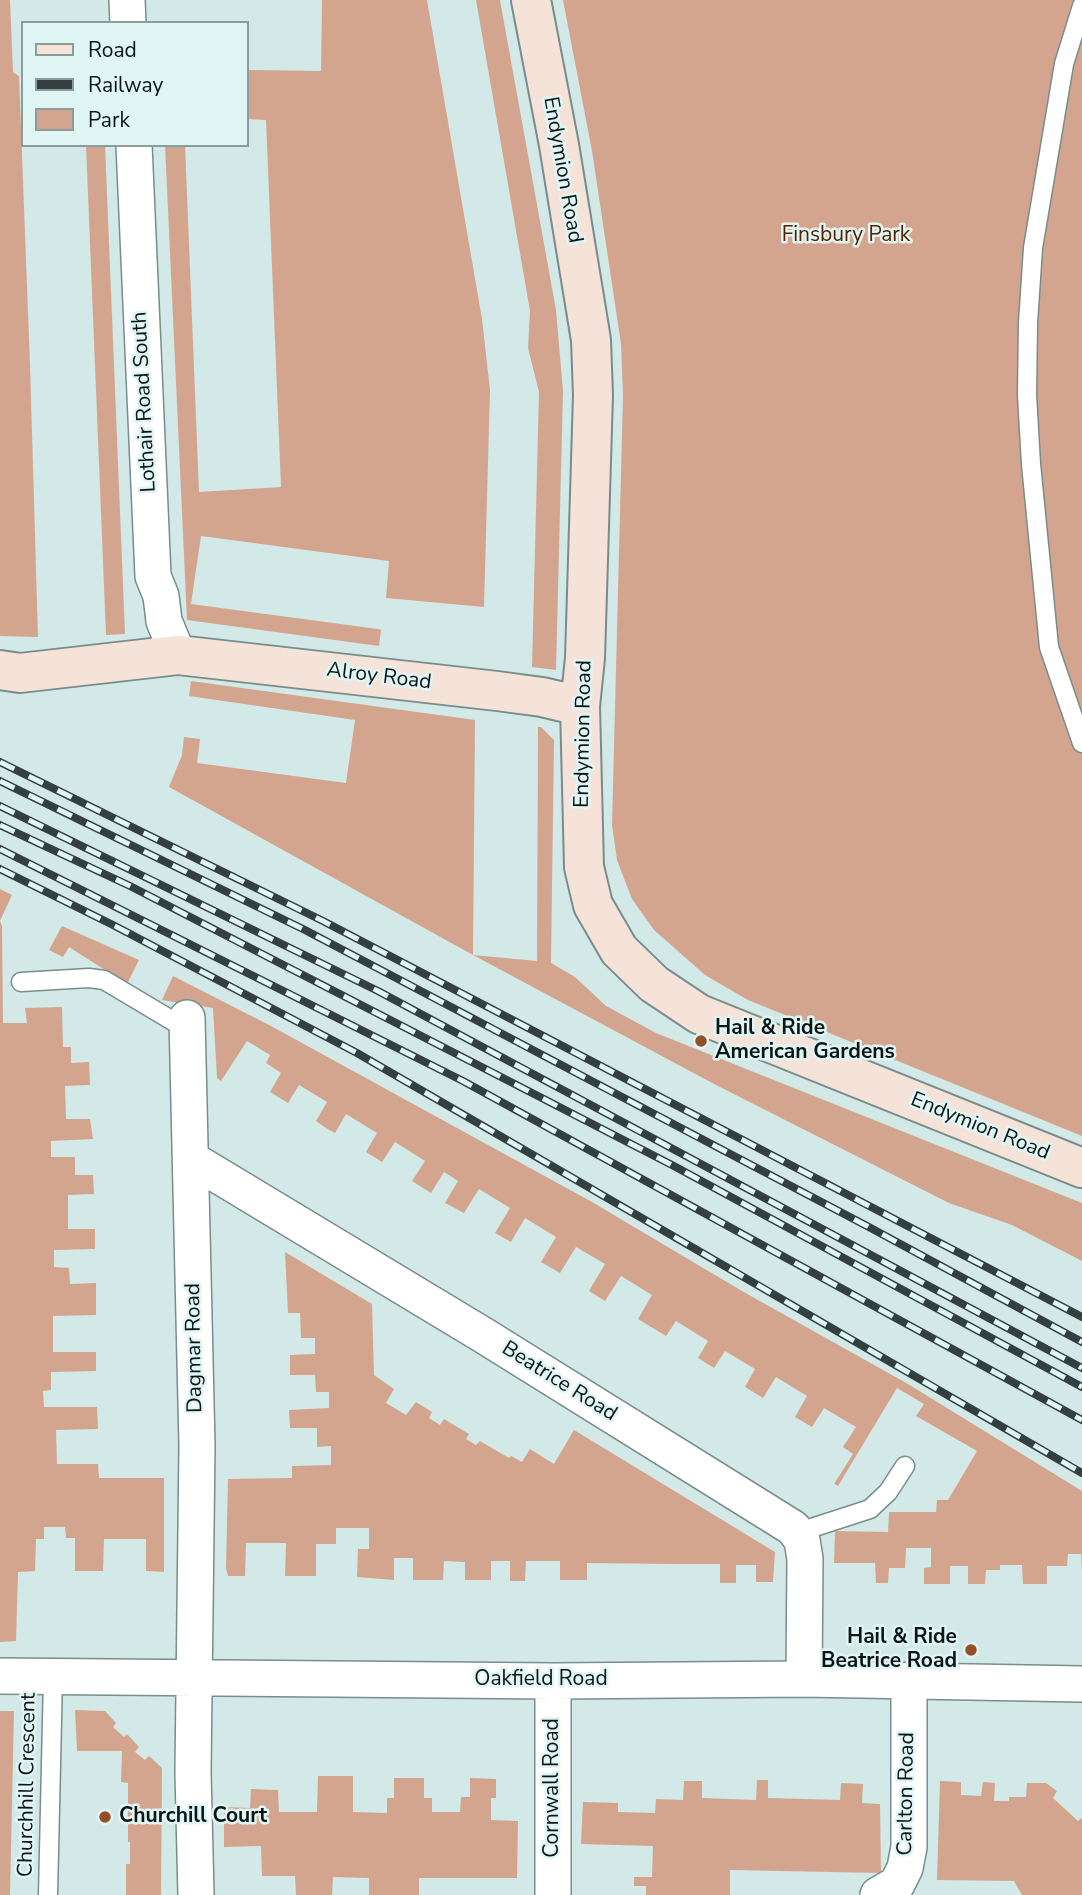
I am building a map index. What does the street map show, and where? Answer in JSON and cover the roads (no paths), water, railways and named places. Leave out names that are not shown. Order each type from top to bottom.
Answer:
[{"type":"main road","name":"Endymion Road","points":[[531,0],[559,145],[591,340],[593,409],[585,658],[580,706],[584,867],[593,905],[619,950],[654,984],[699,1014],[1082,1168]]},
{"type":"main road","name":"Alroy Road","points":[[0,670],[20,673],[178,655],[496,691],[542,697],[580,706]]},
{"type":"street","points":[[127,0],[128,21]]},
{"type":"street","name":"Lothair Road South","points":[[134,147],[153,576],[161,596],[164,621],[178,655]]},
{"type":"street","name":"Dagmar Road","points":[[188,1024],[197,1446],[193,1772],[196,1895]]},
{"type":"street","name":"Beatrice Road","points":[[191,1159],[782,1520],[796,1533]]},
{"type":"street","points":[[796,1533],[802,1540],[805,1559],[804,1679]]},
{"type":"street","name":"Oakfield Road","points":[[8,1676],[553,1681],[804,1679],[1082,1684]]},
{"type":"street","name":"Carlton Road","points":[[878,1895],[897,1884],[905,1867],[909,1847],[909,1680]]},
{"type":"street","name":"Cornwall Road","points":[[553,1681],[553,1895]]},
{"type":"lane","points":[[1082,6],[1065,64],[1034,248],[1028,323],[1027,395],[1032,477],[1049,647],[1082,743]]},
{"type":"lane","points":[[21,982],[89,978],[104,980],[188,1024]]},
{"type":"lane","points":[[796,1533],[870,1509],[888,1492],[905,1466]]},
{"type":"lane","name":"Churchhill Crescent","points":[[48,1895],[53,1677]]},
{"type":"railway","points":[[0,762],[323,921],[1082,1317]]},
{"type":"railway","points":[[0,781],[305,930],[1082,1342]]},
{"type":"railway","points":[[0,806],[378,991],[1082,1368]]},
{"type":"railway","points":[[0,825],[130,886],[672,1165],[1082,1387]]},
{"type":"railway","points":[[0,849],[463,1081],[1082,1420]]},
{"type":"railway","points":[[0,869],[357,1053],[1082,1473]]},
{"type":"place","name":"Hail & Ride American Gardens","points":[[701,1041]]},
{"type":"place","name":"Hail & Ride Beatrice Road","points":[[971,1650]]},
{"type":"place","name":"Churchill Court","points":[[105,1817]]},
{"type":"park label","name":"Finsbury Park","points":[[846,236]]}]
